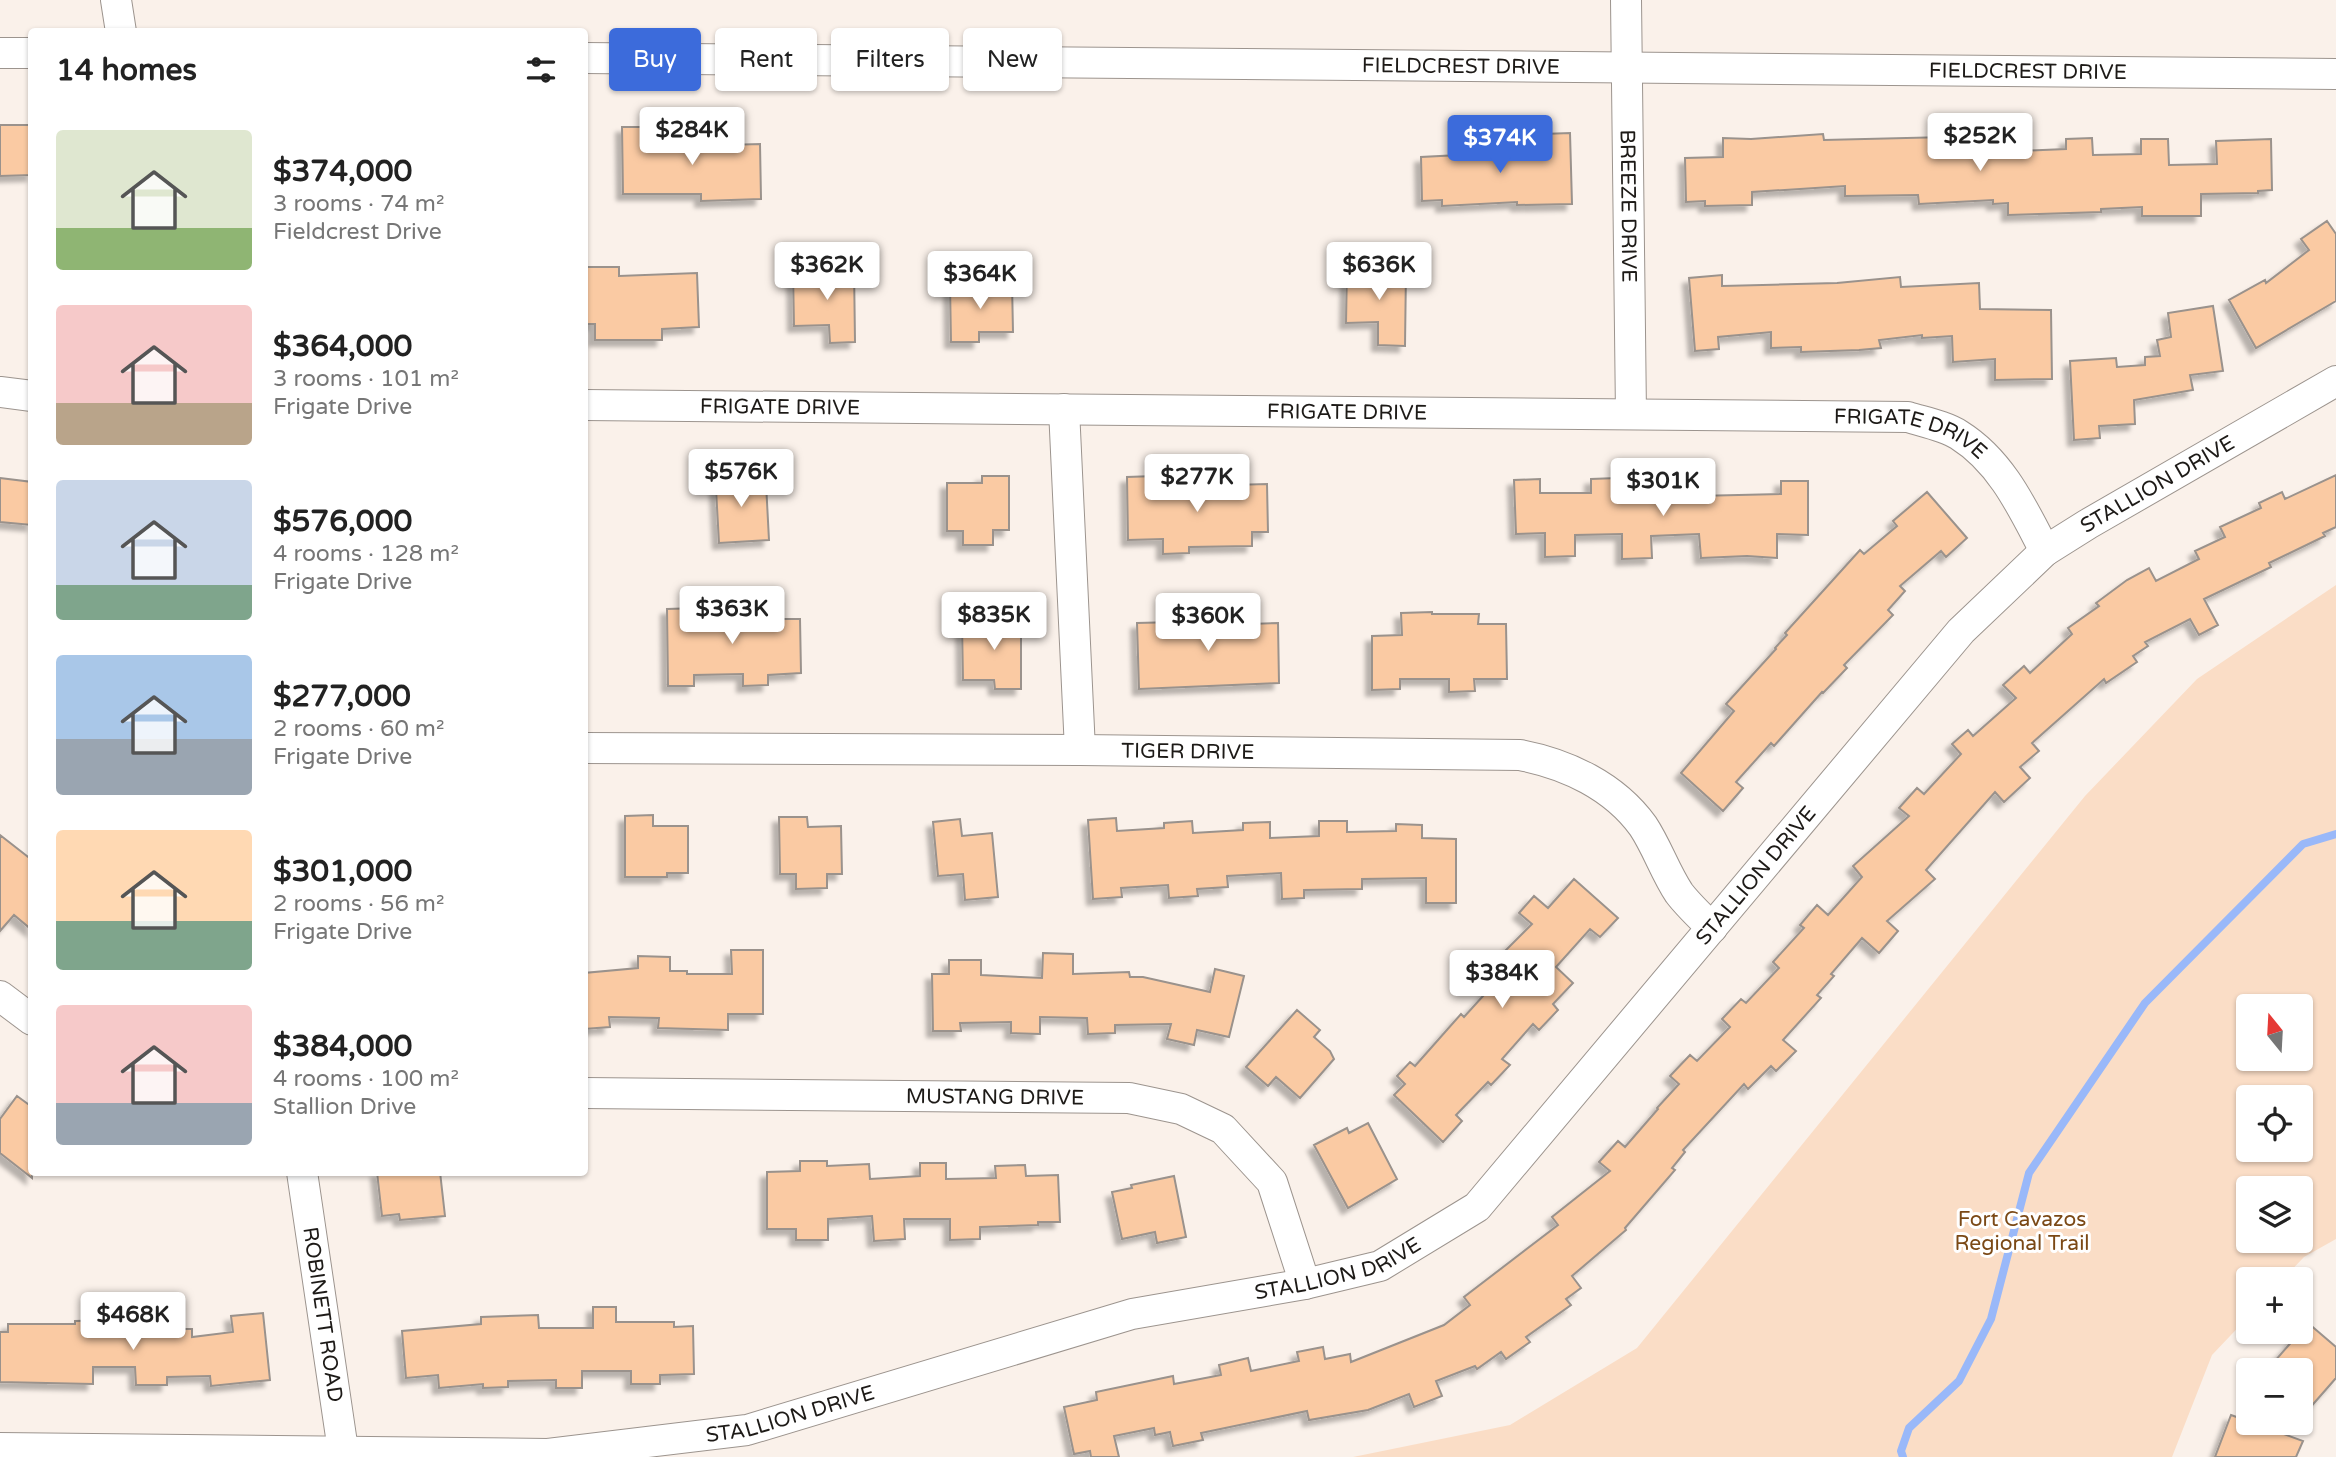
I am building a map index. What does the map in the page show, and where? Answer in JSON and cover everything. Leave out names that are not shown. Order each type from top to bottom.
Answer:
[{"type":"street","points":[[116,0],[120,28]]},
{"type":"street","name":"BREEZE DRIVE","points":[[1626,0],[1631,414]]},
{"type":"street","points":[[0,53],[28,53]]},
{"type":"street","name":"FIELDCREST DRIVE","points":[[588,58],[2336,74]]},
{"type":"street","name":"STALLION DRIVE","points":[[0,1448],[343,1454],[548,1454],[747,1430],[1132,1314],[1305,1284],[1380,1266],[1477,1207],[1961,631],[2045,551],[2336,382]]},
{"type":"street","points":[[0,392],[28,396]]},
{"type":"street","name":"FRIGATE DRIVE","points":[[588,405],[1908,416],[1958,434],[1988,457],[2015,495],[2045,551]]},
{"type":"street","points":[[1064,409],[1080,750]]},
{"type":"street","name":"TIGER DRIVE","points":[[588,748],[1520,755],[1549,761],[1581,774],[1614,797],[1642,825],[1679,893],[1712,928]]},
{"type":"street","points":[[0,996],[28,1017]]},
{"type":"street","name":"MUSTANG DRIVE","points":[[588,1093],[1129,1098],[1181,1110],[1223,1129],[1272,1182],[1305,1284]]},
{"type":"street","name":"ROBINETT ROAD","points":[[303,1176],[343,1454]]},
{"type":"green space","name":"Fort Cavazos Regional Trail","points":[[2336,585],[2336,1239],[2313,1252],[2313,1176],[2236,1176],[2236,1253],[2311,1253],[2294,1267],[2236,1267],[2236,1330],[2212,1355],[2172,1457],[1353,1457],[1510,1425],[1637,1348],[2085,796],[2197,679]]},
{"type":"building","points":[[0,125],[28,125],[28,175],[0,176]]},
{"type":"building","points":[[622,127],[651,127],[651,150],[700,149],[699,128],[726,127],[726,145],[760,144],[761,199],[701,201],[701,194],[623,194]]},
{"type":"building","points":[[1570,133],[1572,204],[1517,205],[1517,202],[1442,206],[1442,200],[1422,201],[1421,157],[1459,155],[1458,136],[1486,135],[1487,156],[1544,155],[1543,134]]},
{"type":"building","points":[[1823,134],[1824,140],[1947,137],[1975,138],[1975,141],[2017,139],[2017,151],[2066,149],[2066,139],[2092,138],[2093,155],[2141,154],[2141,139],[2168,139],[2169,165],[2217,164],[2216,141],[2271,139],[2272,190],[2258,193],[2201,194],[2201,216],[2142,216],[2142,207],[2101,209],[2101,212],[2008,215],[2008,203],[1993,204],[1993,200],[1919,204],[1918,195],[1845,196],[1845,186],[1752,192],[1752,205],[1705,206],[1705,201],[1686,202],[1685,158],[1723,157],[1723,138],[1751,139]]},
{"type":"building","points":[[2327,221],[2336,234],[2336,301],[2256,348],[2229,300],[2265,280],[2266,283],[2309,250],[2301,239]]},
{"type":"building","points":[[588,267],[619,267],[619,276],[697,273],[699,327],[662,329],[662,340],[595,340],[595,324],[588,324]]},
{"type":"building","points":[[854,267],[855,342],[830,343],[829,325],[794,326],[793,272],[820,272],[820,268]]},
{"type":"building","points":[[1347,269],[1406,269],[1405,346],[1378,345],[1378,322],[1346,323]]},
{"type":"building","points":[[1722,275],[1722,286],[1837,283],[1900,277],[1901,287],[1979,283],[1980,309],[2051,310],[2052,379],[1995,380],[1995,359],[1953,362],[1952,336],[1922,338],[1922,335],[1879,340],[1881,348],[1801,352],[1801,347],[1771,348],[1771,332],[1718,337],[1719,349],[1695,351],[1689,278]]},
{"type":"building","points":[[1012,283],[1013,332],[979,332],[979,342],[951,342],[950,285]]},
{"type":"building","points":[[2213,306],[2223,371],[2190,375],[2193,390],[2134,400],[2135,424],[2099,426],[2100,438],[2074,440],[2070,361],[2116,358],[2117,367],[2145,365],[2145,357],[2160,356],[2157,340],[2171,337],[2168,313]]},
{"type":"building","points":[[743,470],[744,484],[766,483],[769,540],[719,543],[715,471]]},
{"type":"building","points":[[1205,474],[1232,474],[1232,485],[1267,484],[1268,532],[1252,532],[1252,546],[1189,547],[1189,553],[1163,554],[1163,539],[1128,540],[1127,477],[1155,476],[1156,490],[1205,489]]},
{"type":"building","points":[[2336,475],[2336,527],[2323,533],[2325,536],[2269,563],[2271,567],[2204,599],[2218,625],[2199,635],[2190,619],[2145,642],[2148,646],[2133,656],[2137,662],[2106,683],[2104,679],[2032,743],[2039,751],[2020,767],[2030,778],[2004,802],[1995,792],[1926,870],[1935,879],[1887,921],[1898,931],[1879,953],[1862,938],[1831,974],[1834,976],[1817,995],[1821,998],[1783,1040],[1796,1051],[1776,1071],[1771,1066],[1748,1089],[1744,1084],[1683,1150],[1685,1152],[1672,1168],[1675,1170],[1626,1230],[1572,1276],[1581,1288],[1566,1299],[1571,1305],[1526,1337],[1530,1342],[1506,1359],[1501,1352],[1477,1369],[1475,1366],[1436,1381],[1442,1396],[1414,1407],[1409,1394],[1368,1410],[1309,1420],[1307,1411],[1201,1433],[1203,1440],[1173,1446],[1170,1432],[1155,1435],[1154,1428],[1114,1436],[1119,1457],[1091,1457],[1090,1451],[1074,1454],[1064,1407],[1097,1400],[1096,1392],[1173,1376],[1174,1384],[1221,1375],[1219,1365],[1248,1358],[1251,1371],[1299,1361],[1297,1352],[1323,1347],[1325,1359],[1350,1354],[1351,1362],[1444,1325],[1470,1305],[1464,1297],[1558,1225],[1552,1217],[1610,1171],[1599,1162],[1618,1141],[1625,1147],[1658,1109],[1679,1084],[1670,1076],[1690,1055],[1697,1061],[1730,1027],[1722,1019],[1741,999],[1746,1003],[1779,968],[1773,962],[1804,928],[1800,925],[1817,905],[1828,915],[1862,877],[1853,866],[1909,816],[1899,808],[1917,788],[1924,794],[1961,754],[1952,744],[1968,730],[1973,736],[2016,698],[2003,685],[2024,666],[2030,673],[2072,634],[2068,628],[2099,606],[2096,603],[2127,580],[2149,568],[2156,581],[2199,559],[2195,551],[2225,537],[2220,527],[2261,508],[2259,503],[2282,492],[2285,499]]},
{"type":"building","points":[[982,476],[1009,476],[1009,530],[993,530],[993,545],[963,545],[963,531],[947,531],[947,483],[982,483]]},
{"type":"building","points":[[0,478],[28,482],[28,525],[0,522]]},
{"type":"building","points":[[1617,478],[1617,495],[1668,493],[1668,482],[1695,480],[1696,496],[1781,494],[1781,481],[1808,481],[1808,535],[1777,534],[1777,558],[1701,558],[1699,534],[1651,536],[1652,558],[1622,559],[1622,534],[1575,535],[1575,556],[1545,557],[1545,533],[1516,534],[1514,480],[1540,479],[1540,493],[1591,493],[1591,479]]},
{"type":"building","points":[[1927,492],[1967,538],[1946,557],[1941,551],[1900,586],[1905,591],[1888,610],[1893,615],[1844,665],[1847,668],[1774,746],[1771,743],[1736,782],[1743,788],[1723,811],[1681,773],[1734,711],[1726,704],[1776,649],[1787,635],[1785,633],[1860,550],[1864,554],[1897,526],[1893,521]]},
{"type":"building","points":[[699,608],[699,619],[741,619],[740,609],[773,608],[773,619],[800,619],[801,673],[768,675],[768,685],[743,686],[743,674],[694,675],[694,686],[668,686],[667,609]]},
{"type":"building","points":[[1250,612],[1250,624],[1278,623],[1279,683],[1139,689],[1137,623],[1217,623],[1217,613]]},
{"type":"building","points":[[1401,613],[1479,614],[1478,624],[1506,624],[1507,679],[1474,679],[1475,691],[1449,692],[1449,679],[1400,679],[1400,689],[1372,690],[1372,636],[1402,635]]},
{"type":"building","points":[[990,615],[1021,615],[1021,689],[995,689],[994,680],[963,680],[962,625],[990,625]]},
{"type":"building","points":[[653,815],[653,826],[688,826],[688,873],[667,873],[667,877],[625,877],[625,816]]},
{"type":"building","points":[[779,817],[807,817],[808,827],[841,826],[842,874],[827,874],[827,888],[796,889],[796,874],[780,874]]},
{"type":"building","points":[[1116,818],[1117,831],[1164,828],[1164,823],[1192,821],[1193,833],[1243,830],[1243,823],[1270,822],[1270,838],[1319,836],[1319,821],[1347,821],[1347,832],[1396,831],[1396,824],[1422,825],[1422,838],[1456,839],[1456,903],[1426,903],[1426,878],[1362,879],[1362,889],[1304,890],[1304,898],[1282,899],[1281,873],[1227,876],[1228,887],[1197,889],[1198,896],[1169,898],[1168,885],[1121,888],[1122,897],[1093,899],[1088,820]]},
{"type":"building","points":[[960,819],[962,836],[992,833],[998,897],[965,900],[963,874],[938,876],[933,822]]},
{"type":"building","points":[[0,835],[28,857],[28,927],[14,915],[0,931]]},
{"type":"building","points":[[1574,879],[1618,918],[1600,937],[1590,929],[1556,967],[1573,983],[1553,1004],[1558,1010],[1539,1030],[1533,1024],[1502,1059],[1510,1065],[1491,1085],[1488,1082],[1456,1115],[1462,1121],[1443,1142],[1394,1095],[1405,1084],[1397,1076],[1410,1062],[1415,1066],[1461,1014],[1464,1017],[1493,985],[1490,982],[1501,971],[1493,963],[1532,924],[1519,913],[1534,896],[1548,908]]},
{"type":"building","points":[[731,950],[763,950],[763,1014],[728,1014],[728,1030],[658,1028],[659,1018],[609,1017],[610,1027],[588,1029],[588,973],[638,968],[638,956],[670,957],[670,971],[687,971],[687,974],[732,974]]},
{"type":"building","points":[[1043,953],[1073,954],[1073,974],[1129,972],[1130,977],[1143,977],[1210,992],[1215,969],[1244,976],[1229,1037],[1197,1030],[1194,1045],[1167,1039],[1171,1024],[1115,1025],[1115,1033],[1088,1034],[1087,1018],[1040,1017],[1040,1034],[1011,1033],[1011,1022],[960,1023],[961,1031],[933,1031],[932,974],[949,974],[949,960],[981,960],[981,975],[1042,978]]},
{"type":"building","points":[[1297,1010],[1320,1030],[1314,1037],[1330,1051],[1334,1059],[1300,1098],[1276,1077],[1268,1086],[1246,1067]]},
{"type":"building","points":[[17,1096],[28,1104],[28,1175],[0,1153],[0,1119]]},
{"type":"building","points":[[1368,1123],[1397,1179],[1348,1208],[1314,1145],[1347,1128],[1349,1133]]},
{"type":"building","points":[[800,1161],[827,1161],[827,1166],[869,1164],[870,1179],[920,1176],[920,1163],[946,1163],[946,1179],[996,1178],[995,1166],[1025,1165],[1026,1176],[1058,1175],[1060,1222],[980,1227],[980,1239],[950,1240],[950,1219],[904,1219],[905,1239],[874,1241],[872,1216],[828,1219],[828,1240],[796,1240],[796,1229],[767,1229],[767,1172],[800,1171]]},
{"type":"building","points":[[377,1176],[440,1176],[445,1216],[400,1220],[399,1214],[382,1216]]},
{"type":"building","points":[[1174,1176],[1186,1237],[1157,1243],[1155,1232],[1122,1239],[1112,1192]]},
{"type":"building","points":[[593,1307],[616,1307],[616,1322],[674,1322],[674,1327],[693,1326],[694,1374],[660,1375],[660,1384],[631,1384],[631,1371],[582,1371],[582,1388],[556,1388],[556,1380],[508,1381],[508,1387],[483,1388],[483,1384],[439,1388],[438,1375],[406,1378],[402,1331],[481,1324],[481,1317],[538,1315],[539,1328],[593,1328]]},
{"type":"building","points":[[263,1313],[270,1380],[211,1386],[210,1376],[167,1377],[167,1385],[136,1385],[135,1367],[93,1367],[93,1384],[0,1382],[0,1332],[8,1332],[8,1324],[75,1324],[75,1321],[157,1319],[157,1329],[192,1329],[192,1337],[233,1332],[231,1316]]},
{"type":"building","points":[[2313,1327],[2336,1347],[2336,1378],[2313,1404],[2313,1358],[2277,1358],[2290,1344],[2313,1344]]},
{"type":"building","points":[[2231,1415],[2236,1417],[2236,1435],[2286,1435],[2303,1441],[2296,1457],[2215,1457]]},
{"type":"waterway","points":[[1903,1457],[1901,1451],[1909,1428],[1959,1381],[1991,1319],[2029,1173],[2145,1003],[2303,844],[2336,834]]}]
